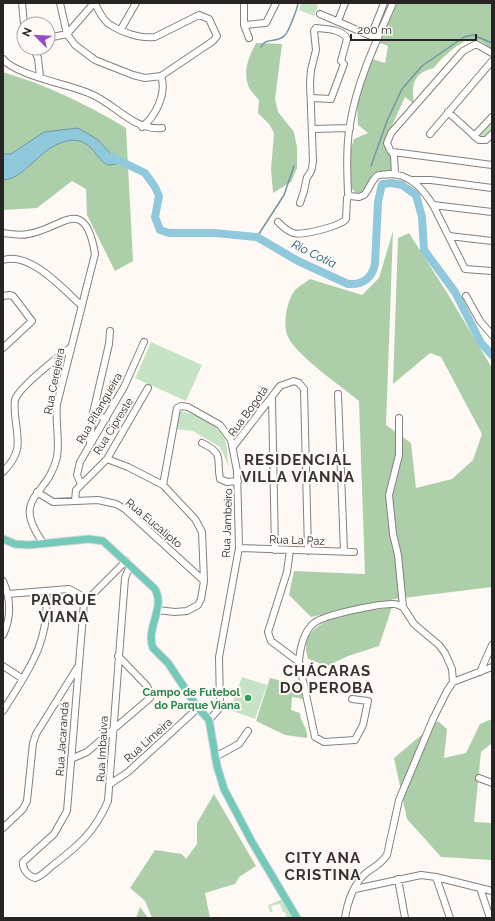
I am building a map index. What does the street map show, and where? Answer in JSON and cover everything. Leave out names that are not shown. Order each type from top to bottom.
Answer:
[{"type":"main road","points":[[3,539],[15,544],[44,544],[96,539],[107,543],[157,592],[158,599],[151,632],[152,648],[172,668],[198,708],[209,720],[220,779],[232,807],[297,918]]},
{"type":"street","points":[[22,3],[23,16]]},
{"type":"street","points":[[56,36],[67,34],[94,3],[102,17],[109,24],[137,36],[147,38],[155,37],[199,15],[209,19],[217,34],[213,41],[161,76],[145,78],[133,75],[95,60],[75,45],[67,34],[60,3]]},
{"type":"street","points":[[121,29],[136,3]]},
{"type":"street","points":[[244,3],[244,25],[250,38]]},
{"type":"street","points":[[244,25],[266,23],[276,3]]},
{"type":"street","points":[[338,21],[345,3]]},
{"type":"street","points":[[370,36],[384,3]]},
{"type":"street","points":[[393,3],[359,85],[350,128],[347,180],[348,193],[350,196],[359,197],[364,195],[377,176],[395,174],[413,180],[431,180],[492,188]]},
{"type":"street","points":[[320,14],[378,40]]},
{"type":"street","points":[[300,203],[307,176],[311,173],[312,168],[312,129],[311,98],[311,70],[316,42],[313,32],[314,29],[333,30],[347,38],[341,61],[344,64],[331,99],[311,98]]},
{"type":"street","points":[[395,174],[393,152],[388,147],[389,136],[463,51],[476,44],[492,53]]},
{"type":"street","points":[[37,56],[40,77]]},
{"type":"street","points":[[3,59],[7,64],[40,77],[82,90],[100,98],[142,127],[154,129],[162,128]]},
{"type":"street","points":[[430,134],[492,61]]},
{"type":"street","points":[[142,127],[151,117],[162,95],[164,89],[161,76]]},
{"type":"street","points":[[448,112],[474,136],[484,141],[492,134]]},
{"type":"street","points":[[474,136],[492,117]]},
{"type":"street","points":[[312,129],[350,128]]},
{"type":"street","points":[[393,152],[492,165]]},
{"type":"street","points":[[413,180],[427,195],[433,205],[465,268],[492,271]]},
{"type":"street","points":[[278,222],[288,231],[297,234],[308,233],[341,223],[346,218],[347,198]]},
{"type":"street","points":[[433,205],[492,212]]},
{"type":"street","name":"Rua Cerejeira","points":[[3,233],[28,234],[63,220],[70,218],[78,219],[87,228],[91,235],[95,254],[70,348],[56,417],[57,455],[49,477],[37,492],[30,506],[29,516],[36,532],[44,544]]},
{"type":"street","points":[[449,236],[492,240]]},
{"type":"street","points":[[3,260],[17,259],[36,266],[82,306]]},
{"type":"street","points":[[3,296],[13,296],[32,320],[3,348]]},
{"type":"street","points":[[466,296],[480,321],[492,335]]},
{"type":"street","points":[[90,446],[93,414],[109,344],[110,331]]},
{"type":"street","name":"Rua Pitangueira","points":[[81,484],[78,480],[78,468],[124,386],[144,342]]},
{"type":"street","points":[[3,472],[15,458],[18,450],[15,406],[17,396],[40,373],[70,348]]},
{"type":"street","name":"Rua Bogotá","points":[[233,447],[280,386],[288,381],[299,383],[304,389],[308,489],[308,551]]},
{"type":"street","name":"Rua Cipreste","points":[[64,501],[107,459],[148,388]]},
{"type":"street","points":[[338,394],[344,552]]},
{"type":"street","points":[[272,398],[275,550]]},
{"type":"street","name":"Rua Jambeiro","points":[[163,485],[175,410],[179,406],[183,406],[212,419],[226,431],[233,447],[238,480],[239,548],[219,657],[220,704],[218,710],[209,720]]},
{"type":"street","points":[[93,414],[106,419]]},
{"type":"street","points":[[345,918],[355,889],[362,877],[383,862],[387,855],[399,800],[433,719],[453,682],[452,669],[445,653],[439,645],[414,624],[403,608],[398,555],[393,534],[389,494],[399,454],[399,418]]},
{"type":"street","points":[[202,443],[215,450],[218,454],[220,479],[227,482],[238,480]]},
{"type":"street","points":[[107,459],[128,467],[163,485],[200,525],[203,540],[204,581],[201,600],[192,609],[182,612],[156,610]]},
{"type":"street","name":"Rua Cipreste","points":[[74,500],[76,490]]},
{"type":"street","name":"Rua Eucalipto","points":[[37,492],[53,502],[74,500],[108,502],[125,509],[204,581]]},
{"type":"street","name":"Rua La Paz","points":[[239,548],[354,552]]},
{"type":"street","points":[[290,550],[287,572],[268,632],[271,641],[300,662]]},
{"type":"street","points":[[8,594],[69,589],[74,590],[80,595],[84,603],[113,574],[128,564]]},
{"type":"street","name":"Rua Imbaúva","points":[[24,861],[23,867],[29,876],[38,878],[89,835],[102,817],[108,801],[118,656],[125,578],[128,564]]},
{"type":"street","points":[[113,574],[125,578]]},
{"type":"street","points":[[3,581],[8,594],[9,617],[3,635]]},
{"type":"street","points":[[3,711],[37,655],[47,618],[46,591]]},
{"type":"street","name":"Rua Jacarandá","points":[[24,861],[54,834],[64,819],[66,811],[84,603]]},
{"type":"street","points":[[352,700],[368,701],[367,713],[357,738],[351,741],[324,742],[313,734],[300,662],[300,650],[309,628],[324,617],[338,613],[392,604],[403,608]]},
{"type":"street","points":[[480,672],[492,645]]},
{"type":"street","points":[[71,759],[84,754],[112,732],[145,703],[151,695],[147,686],[118,656]]},
{"type":"street","points":[[3,666],[23,679]]},
{"type":"street","points":[[3,828],[23,809],[27,802],[33,743],[36,734],[78,667]]},
{"type":"street","points":[[453,682],[492,667]]},
{"type":"street","points":[[61,693],[70,690],[76,694]]},
{"type":"street","name":"Rua Limeira","points":[[110,784],[128,772],[198,708]]},
{"type":"street","points":[[215,757],[243,741],[248,731]]},
{"type":"street","points":[[479,778],[492,783]]},
{"type":"street","points":[[3,818],[9,822]]},
{"type":"street","points":[[355,889],[421,875],[436,877],[492,891]]},
{"type":"street","points":[[436,877],[450,918]]},
{"type":"street","points":[[398,879],[403,918]]},
{"type":"street","points":[[480,888],[490,918]]},
{"type":"green space","points":[[301,3],[315,3],[318,6],[314,16],[299,10]]},
{"type":"green space","points":[[397,3],[492,3],[492,49],[478,40],[473,39],[463,42],[452,50],[434,68],[427,70],[418,77],[413,86],[414,104],[405,97],[386,139],[386,147],[391,157],[392,170],[373,174],[363,192],[356,193],[350,187],[350,151],[354,139],[368,133],[358,125],[357,102],[372,59],[385,63],[388,46],[380,43]]},
{"type":"green space","points":[[256,43],[282,44],[275,99],[278,112],[294,132],[297,147],[297,168],[291,182],[273,193],[271,169],[274,133],[269,124],[258,113],[259,100],[248,85],[246,74],[251,53]]},
{"type":"green space","points":[[3,72],[66,96],[126,128],[133,261],[115,271],[87,215],[86,189],[72,181],[37,208],[3,210]]},
{"type":"green space","points":[[492,119],[492,129],[483,139],[477,136]]},
{"type":"green space","points":[[393,231],[386,425],[411,443],[416,488],[452,479],[473,460],[482,434],[441,357],[430,353],[393,384],[398,238],[409,233],[492,368],[492,587],[395,599],[311,617],[289,595],[294,571],[365,574],[359,401],[310,362],[293,345],[286,332],[286,313],[292,294],[310,279],[362,295],[379,278]]},
{"type":"green space","points":[[151,342],[202,365],[186,401],[135,378]]},
{"type":"green space","points":[[181,411],[205,420],[220,431],[226,443],[229,467],[220,447],[193,431],[175,429],[178,413]]},
{"type":"green space","points":[[392,607],[379,646],[348,656],[327,666],[308,659],[306,644],[311,633],[321,625],[349,614]]},
{"type":"green space","name":"Campo de Futebol do Parque Viana","points":[[242,677],[267,685],[255,719],[230,710]]},
{"type":"green space","points":[[270,678],[290,683],[301,691],[303,699],[292,697],[291,710],[300,713],[307,738],[285,735],[256,721]]},
{"type":"green space","points":[[492,719],[492,743],[481,752],[474,822],[492,823],[492,860],[441,857],[407,819],[394,758],[438,721],[447,729],[444,758],[466,753],[480,724]]},
{"type":"green space","points":[[214,794],[256,866],[239,877],[235,884],[205,893],[210,918],[152,918],[145,901],[130,888],[155,850],[182,854],[186,859],[197,844],[197,823]]},
{"type":"green space","points":[[285,898],[294,918],[284,918],[286,916],[285,912],[283,912],[280,904],[271,906],[273,912],[270,912],[268,905]]},
{"type":"green space","points":[[140,907],[148,918],[136,918]]},
{"type":"water","points":[[78,128],[97,139],[110,153],[122,162],[110,165],[101,160],[93,150],[83,142],[76,140],[67,141],[48,149],[19,174],[3,180],[3,154],[11,154],[44,132]]},
{"type":"waterway","points":[[261,47],[266,42],[282,38],[285,35],[293,20],[298,3]]},
{"type":"waterway","points":[[371,166],[387,121],[402,89],[422,66],[464,37],[473,35],[492,43]]},
{"type":"waterway","name":"Rio Cotia","points":[[112,157],[145,173],[155,187],[159,196],[155,217],[160,230],[169,233],[215,233],[257,237],[298,261],[348,284],[366,280],[374,269],[378,202],[382,184],[392,183],[402,185],[416,195],[422,217],[424,250],[455,292],[481,343],[492,355]]},
{"type":"waterway","points":[[257,237],[284,195],[294,166]]},
{"type":"place","name":"Campo de Futebol do Parque Viana","points":[[248,698]]},
{"type":"district","name":"RESIDENCIAL VILLA VIANNA","points":[[298,468]]},
{"type":"district","name":"PARQUE VIANA","points":[[64,608]]},
{"type":"district","name":"CHÁCARAS DO PEROBA","points":[[327,680]]},
{"type":"district","name":"CITY ANA CRISTINA","points":[[323,866]]}]
